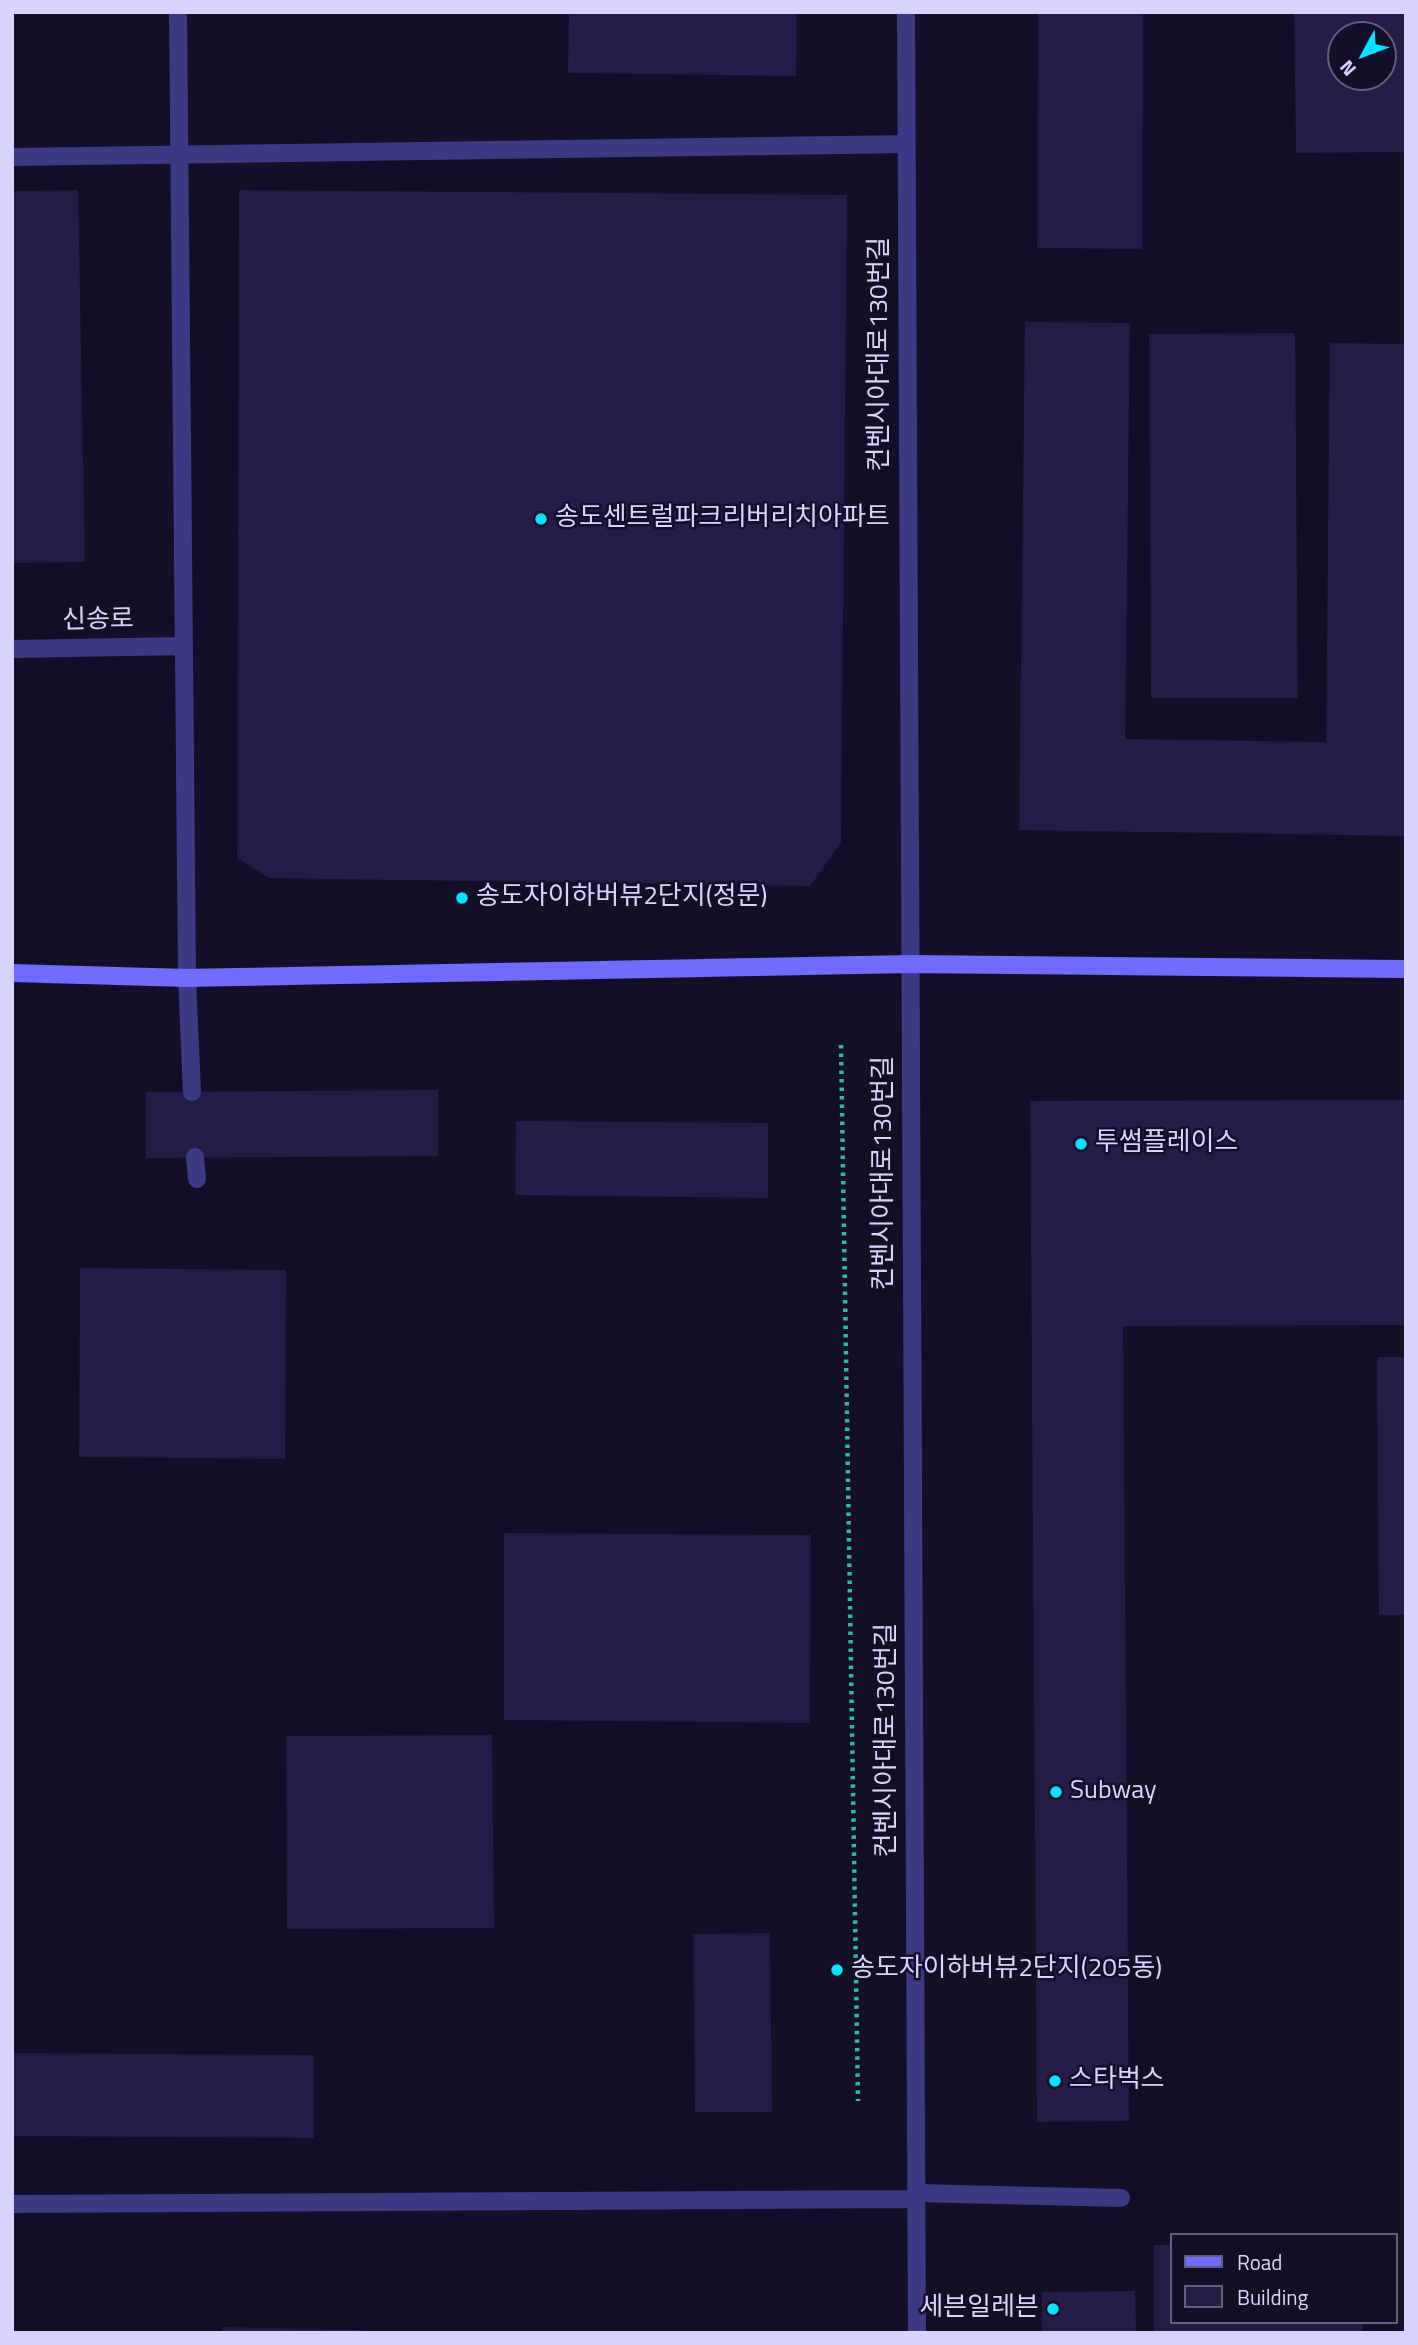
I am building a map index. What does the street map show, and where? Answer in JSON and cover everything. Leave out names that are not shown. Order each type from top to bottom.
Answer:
[{"type":"street","points":[[178,12],[187,978],[192,1091]]},
{"type":"street","name":"컨벤시아대로130번길","points":[[906,12],[917,2333]]},
{"type":"street","points":[[12,157],[907,144]]},
{"type":"street","name":"신송로","points":[[12,649],[184,646]]},
{"type":"street","points":[[12,973],[187,978],[911,964],[1406,969]]},
{"type":"street","points":[[195,1157],[197,1179]]},
{"type":"street","points":[[12,2204],[917,2196],[1121,2198]]},
{"type":"path","points":[[841,1045],[858,2101]]},
{"type":"building","points":[[569,12],[797,12],[796,76],[568,73]]},
{"type":"building","points":[[1038,12],[1143,12],[1142,249],[1037,248]]},
{"type":"building","points":[[1294,12],[1406,12],[1406,152],[1296,153]]},
{"type":"building","points":[[78,190],[85,562],[12,563],[12,191]]},
{"type":"building","name":"송도센트럴파크리버리치아파트","points":[[239,190],[847,195],[841,843],[810,886],[269,878],[237,858]]},
{"type":"building","points":[[1025,322],[1130,323],[1125,739],[1326,742],[1330,343],[1406,344],[1406,836],[1019,830]]},
{"type":"building","points":[[1295,333],[1298,698],[1151,698],[1149,334]]},
{"type":"building","points":[[438,1090],[438,1156],[146,1158],[146,1092]]},
{"type":"building","points":[[1406,1100],[1406,1325],[1123,1326],[1129,2121],[1037,2122],[1030,1101]]},
{"type":"building","points":[[516,1121],[768,1123],[768,1198],[515,1195]]},
{"type":"building","points":[[80,1268],[286,1270],[285,1459],[79,1457]]},
{"type":"building","points":[[1377,1357],[1406,1357],[1406,1615],[1379,1615]]},
{"type":"building","points":[[504,1533],[811,1535],[810,1723],[504,1720]]},
{"type":"building","points":[[492,1735],[494,1928],[287,1929],[286,1736]]},
{"type":"building","points":[[770,1933],[772,2112],[695,2112],[693,1934]]},
{"type":"building","points":[[12,2053],[314,2055],[314,2138],[12,2136]]},
{"type":"building","points":[[1154,2245],[1170,2245],[1170,2324],[1363,2324],[1363,2333],[1154,2333]]},
{"type":"building","points":[[1135,2291],[1136,2333],[1042,2333],[1042,2292]]},
{"type":"building","points":[[222,2327],[361,2330],[361,2333],[222,2333]]},
{"type":"place","name":"송도센트럴파크리버리치아파트","points":[[541,519]]},
{"type":"place","name":"송도자이하버뷰2단지(정문)","points":[[462,898]]},
{"type":"place","name":"투썸플레이스","points":[[1081,1144]]},
{"type":"place","name":"Subway","points":[[1056,1792]]},
{"type":"place","name":"송도자이하버뷰2단지(205동)","points":[[837,1970]]},
{"type":"place","name":"스타벅스","points":[[1055,2081]]},
{"type":"place","name":"세븐일레븐","points":[[1053,2309]]}]
